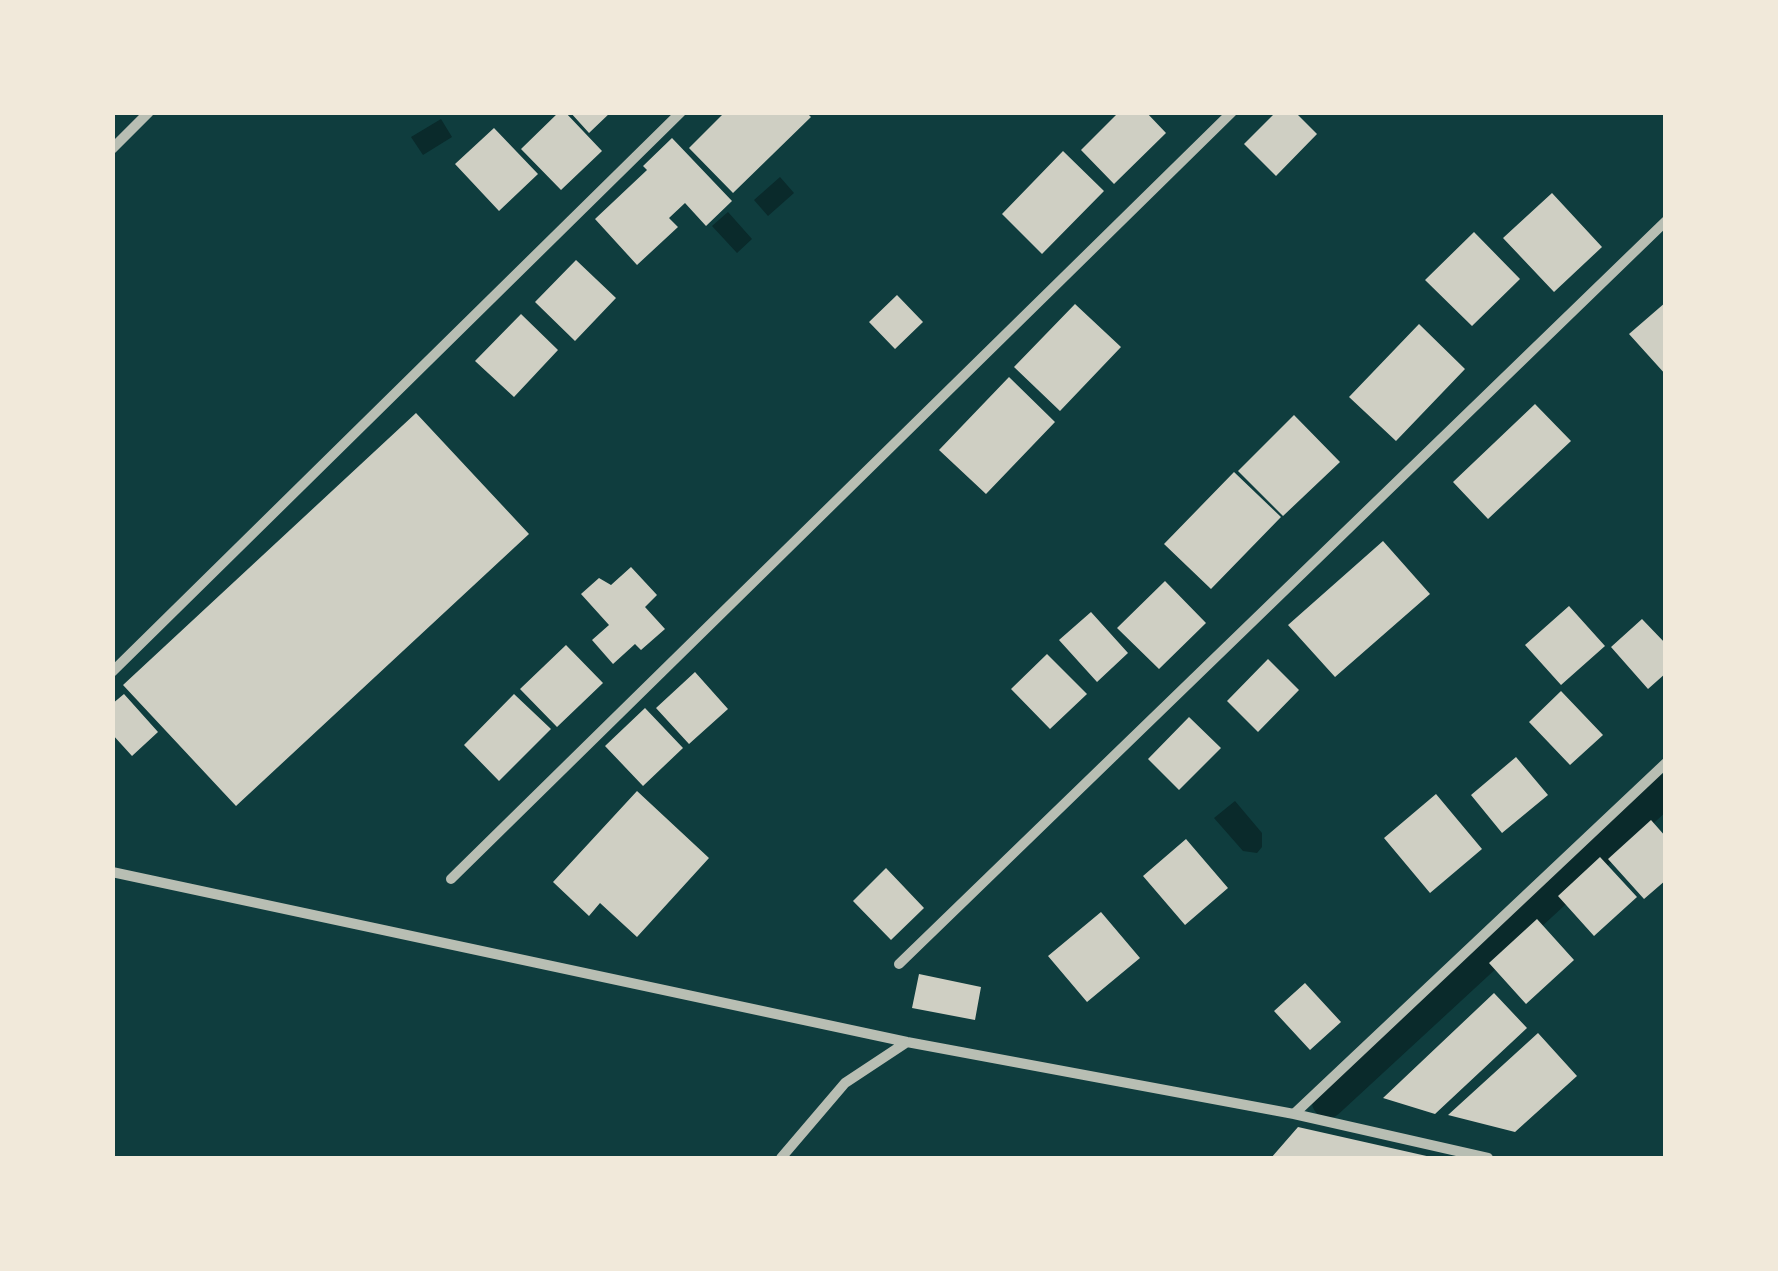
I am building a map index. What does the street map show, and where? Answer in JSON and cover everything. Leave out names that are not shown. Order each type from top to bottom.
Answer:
[{"type":"street","points":[[112,149],[149,112]]},
{"type":"street","points":[[112,672],[680,112]]},
{"type":"street","points":[[451,880],[1232,112]]},
{"type":"street","points":[[899,964],[1666,222]]},
{"type":"street","points":[[1294,1114],[1666,763]]},
{"type":"street","points":[[112,872],[907,1042],[1294,1114],[1488,1158]]},
{"type":"street","points":[[781,1158],[845,1083],[907,1042]]},
{"type":"water","points":[[441,119],[452,137],[423,155],[411,137]]},
{"type":"water","points":[[780,177],[794,193],[768,216],[754,200]]},
{"type":"water","points":[[728,212],[752,239],[737,253],[712,226]]},
{"type":"water","points":[[1235,801],[1262,833],[1262,847],[1257,853],[1243,851],[1214,818]]},
{"type":"building","points":[[559,112],[565,112],[602,151],[561,190],[521,149]]},
{"type":"building","points":[[570,112],[611,112],[589,133]]},
{"type":"building","points":[[725,112],[806,112],[811,117],[733,193],[689,148]]},
{"type":"building","points":[[1119,112],[1146,112],[1166,133],[1114,184],[1081,150]]},
{"type":"building","points":[[1276,112],[1295,112],[1317,134],[1276,176],[1244,144]]},
{"type":"building","points":[[494,128],[538,174],[499,211],[455,164]]},
{"type":"building","points":[[672,138],[732,201],[706,226],[685,203],[669,218],[678,227],[637,265],[595,219],[647,170],[643,166]]},
{"type":"building","points":[[1063,151],[1104,191],[1042,254],[1002,214]]},
{"type":"building","points":[[1552,193],[1602,247],[1554,292],[1503,238]]},
{"type":"building","points":[[1474,232],[1520,279],[1472,326],[1425,280]]},
{"type":"building","points":[[576,260],[616,298],[575,341],[535,302]]},
{"type":"building","points":[[897,295],[923,322],[895,349],[869,322]]},
{"type":"building","points":[[1666,302],[1666,375],[1629,334]]},
{"type":"building","points":[[1075,304],[1121,347],[1060,411],[1014,367]]},
{"type":"building","points":[[521,314],[558,350],[514,397],[475,361]]},
{"type":"building","points":[[1419,324],[1465,369],[1396,441],[1349,397]]},
{"type":"building","points":[[1009,377],[1055,422],[986,494],[939,450]]},
{"type":"building","points":[[1535,404],[1571,441],[1488,519],[1453,482]]},
{"type":"building","points":[[416,413],[529,534],[236,806],[123,685]]},
{"type":"building","points":[[1294,415],[1340,462],[1283,516],[1238,471]]},
{"type":"building","points":[[1234,472],[1281,517],[1211,589],[1164,544]]},
{"type":"building","points":[[1383,541],[1430,594],[1335,677],[1288,625]]},
{"type":"building","points":[[631,567],[657,595],[645,607],[665,629],[641,650],[635,644],[613,664],[592,640],[609,625],[581,594],[599,578],[611,585]]},
{"type":"building","points":[[1165,581],[1206,623],[1159,669],[1117,628]]},
{"type":"building","points":[[1569,606],[1605,646],[1561,685],[1525,645]]},
{"type":"building","points":[[1091,612],[1128,653],[1097,682],[1059,640]]},
{"type":"building","points":[[1642,619],[1666,644],[1666,673],[1648,689],[1611,647]]},
{"type":"building","points":[[566,645],[603,683],[557,727],[520,689]]},
{"type":"building","points":[[1047,654],[1087,694],[1050,729],[1011,689]]},
{"type":"building","points":[[1268,659],[1299,690],[1258,732],[1227,701]]},
{"type":"building","points":[[695,672],[728,709],[689,744],[656,708]]},
{"type":"building","points":[[1561,691],[1603,735],[1570,765],[1529,722]]},
{"type":"building","points":[[124,694],[158,732],[132,756],[112,734],[112,704]]},
{"type":"building","points":[[514,694],[551,729],[499,781],[464,745]]},
{"type":"building","points":[[645,708],[683,748],[643,786],[605,746]]},
{"type":"building","points":[[1189,717],[1221,748],[1179,790],[1148,759]]},
{"type":"building","points":[[1516,757],[1548,795],[1502,833],[1471,795]]},
{"type":"building","points":[[637,791],[709,858],[637,937],[600,903],[589,916],[553,882]]},
{"type":"building","points":[[1436,794],[1482,849],[1430,893],[1384,838]]},
{"type":"building","points":[[1651,820],[1666,837],[1666,880],[1644,899],[1608,859]]},
{"type":"building","points":[[1186,839],[1228,888],[1185,925],[1143,876]]},
{"type":"building","points":[[1600,857],[1637,897],[1594,936],[1558,896]]},
{"type":"building","points":[[886,868],[924,908],[891,940],[853,901]]},
{"type":"building","points":[[1101,912],[1140,958],[1087,1002],[1048,956]]},
{"type":"building","points":[[1537,919],[1574,960],[1526,1004],[1489,963]]},
{"type":"building","points":[[919,974],[981,987],[975,1020],[912,1008]]},
{"type":"building","points":[[1305,983],[1341,1022],[1310,1050],[1274,1011]]},
{"type":"building","points":[[1494,993],[1527,1028],[1435,1114],[1383,1098]]},
{"type":"building","points":[[1538,1033],[1577,1076],[1515,1132],[1448,1115]]},
{"type":"building","points":[[1298,1127],[1431,1157],[1271,1158]]},
{"type":"waterway","points":[[1328,1102],[1666,790]]}]
